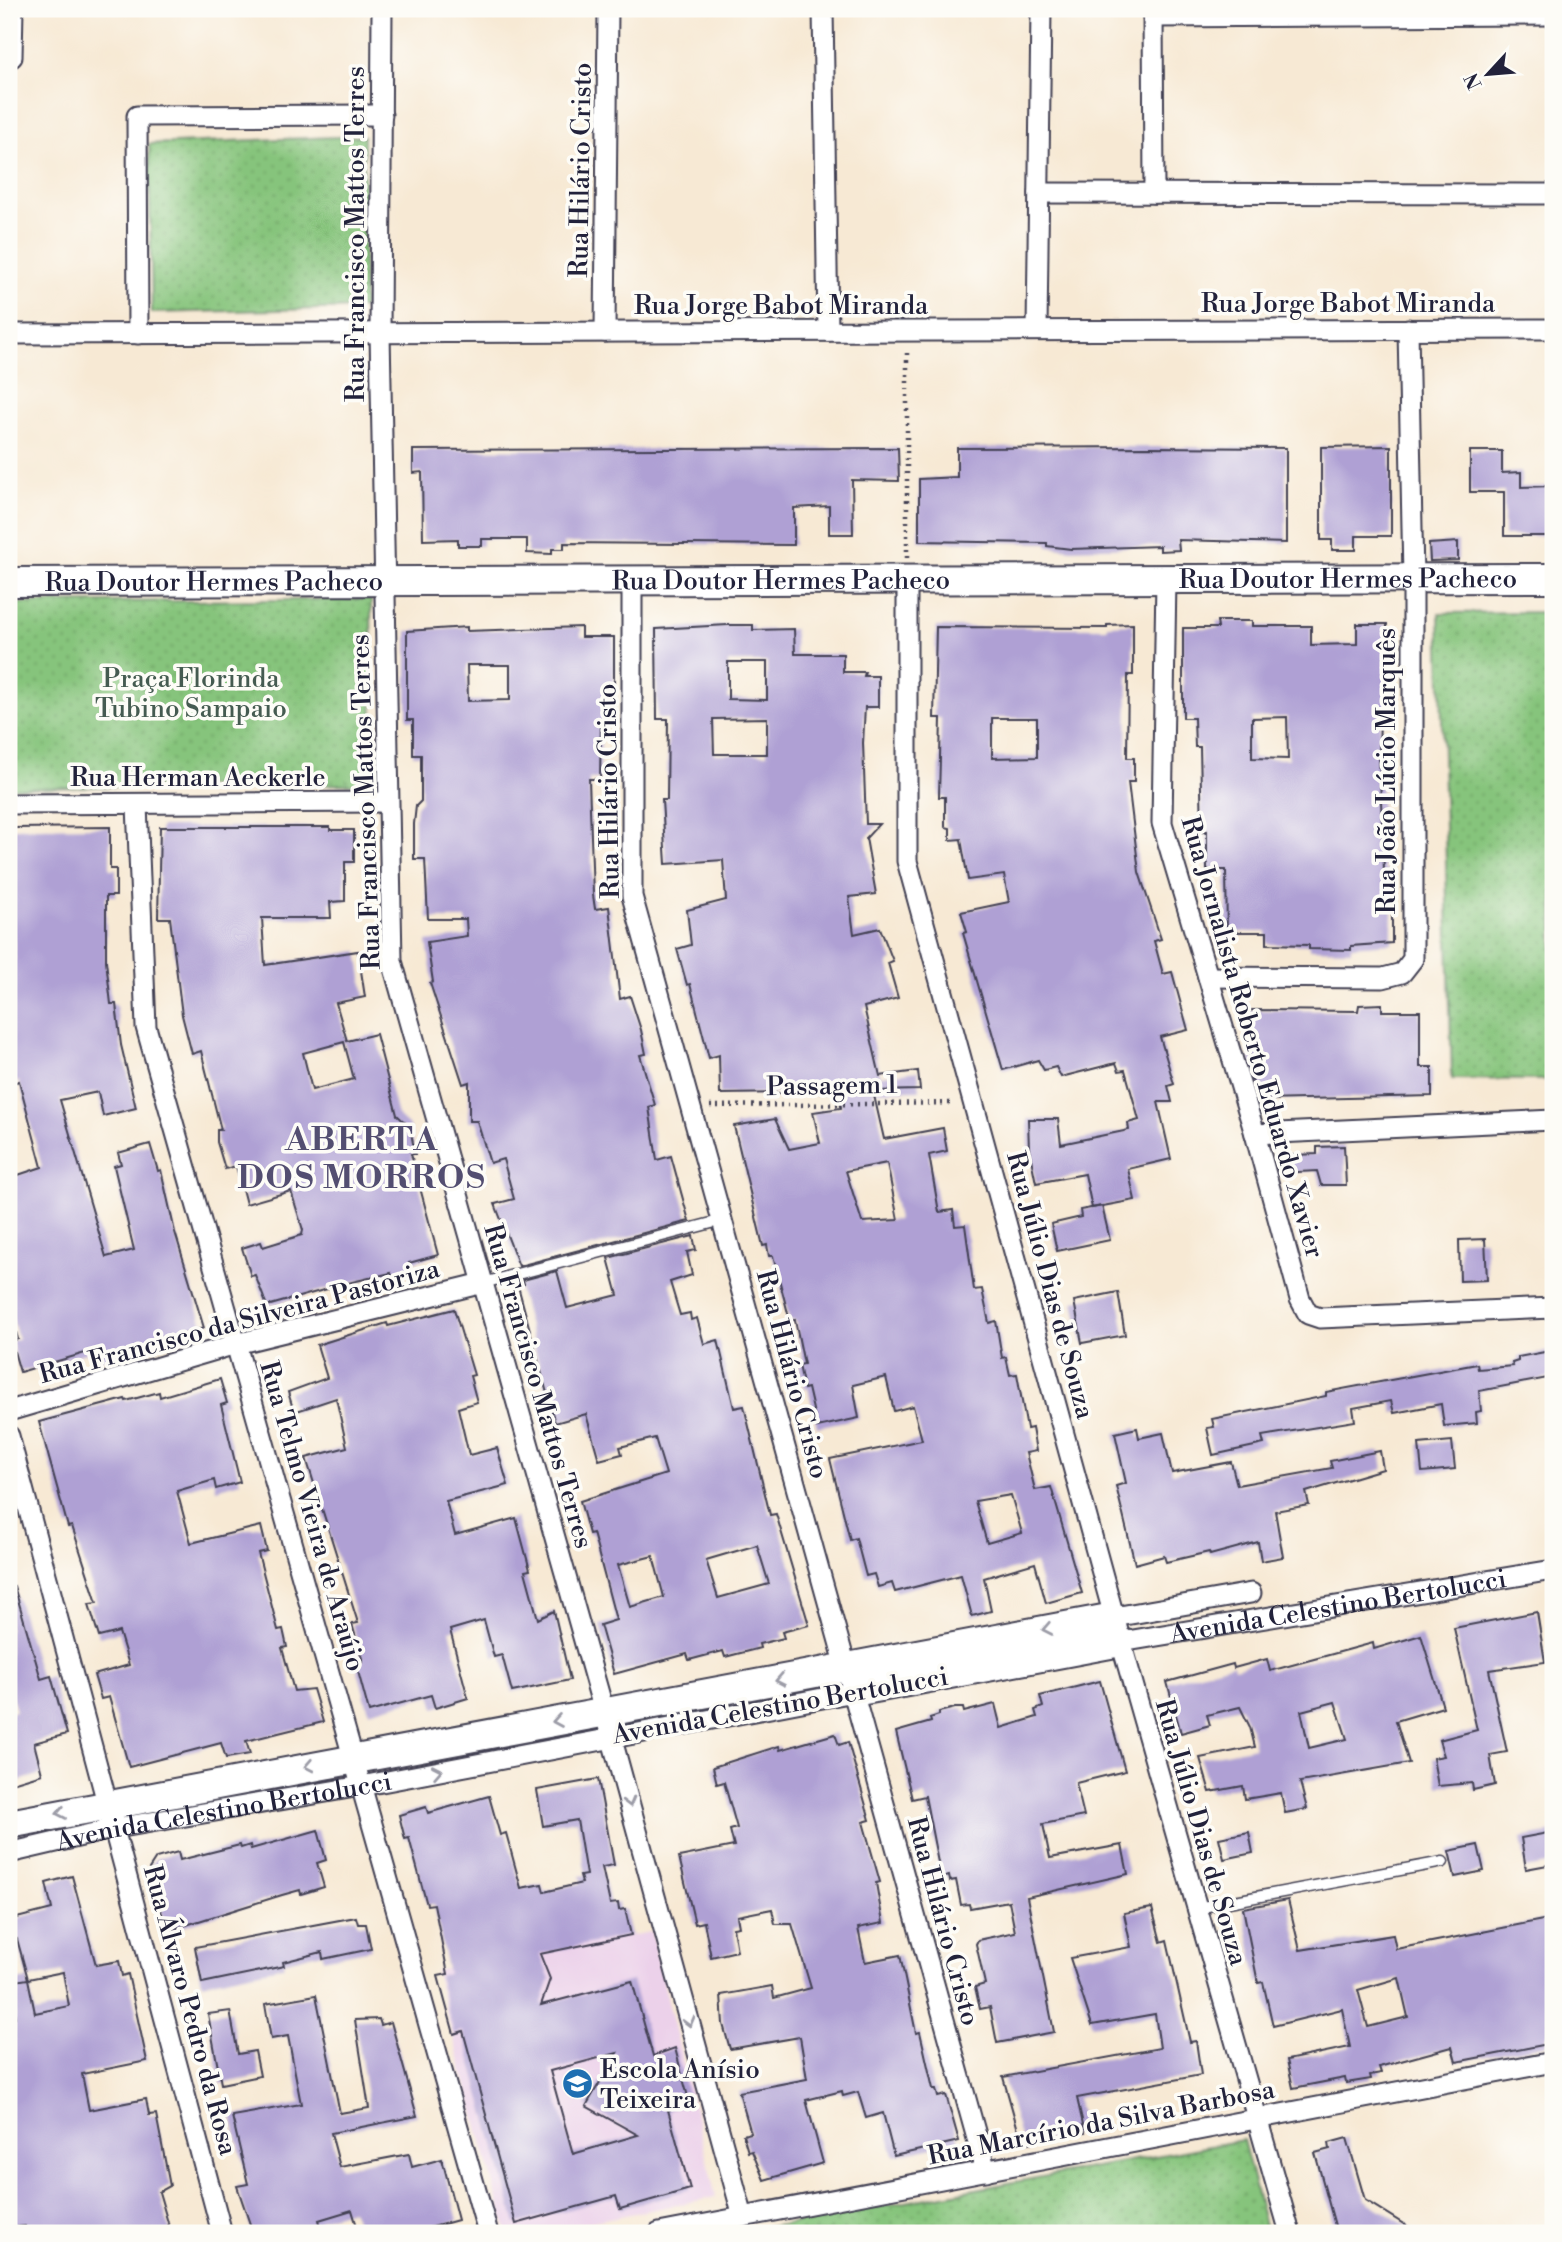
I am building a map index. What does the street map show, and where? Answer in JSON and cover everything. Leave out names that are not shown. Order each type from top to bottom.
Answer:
[{"type":"street","points":[[12,57],[13,9]]},
{"type":"street","name":"Rua Francisco Mattos Terres","points":[[382,9],[380,333],[392,961],[608,1725],[743,2217]]},
{"type":"street","name":"Rua Hilário Cristo","points":[[605,332],[608,9]]},
{"type":"street","points":[[824,9],[828,331]]},
{"type":"street","points":[[1037,330],[1041,9]]},
{"type":"street","points":[[1154,193],[1153,13],[1553,15]]},
{"type":"street","points":[[138,334],[137,116],[382,115]]},
{"type":"street","points":[[1039,193],[1553,194]]},
{"type":"street","name":"Rua João Lúcio Marquês","points":[[1208,977],[1383,978],[1402,973],[1413,959],[1413,578],[1408,329]]},
{"type":"street","name":"Rua Jorge Babot Miranda","points":[[9,334],[1553,329]]},
{"type":"street","name":"Rua Doutor Hermes Pacheco","points":[[9,582],[1553,578]]},
{"type":"street","name":"Rua Jornalista Roberto Eduardo Xavier","points":[[1166,579],[1161,822],[1255,1134],[1300,1299],[1308,1314],[1320,1318],[1553,1308]]},
{"type":"street","name":"Rua Hilário Cristo","points":[[632,580],[632,895],[986,2171]]},
{"type":"street","name":"Rua Júlio Dias de Souza","points":[[907,580],[906,861],[1118,1629],[1290,2233]]},
{"type":"street","name":"Rua Herman Aeckerle","points":[[9,804],[137,806],[388,802]]},
{"type":"street","name":"Rua Telmo Vieira de Araújo","points":[[137,806],[146,1027],[488,2233]]},
{"type":"street","points":[[1255,1134],[1553,1120]]},
{"type":"street","name":"Rua Francisco da Silveira Pastoriza","points":[[9,1411],[236,1344],[483,1283]]},
{"type":"street","name":"Rua Álvaro Pedro da Rosa","points":[[9,1436],[113,1816],[222,2233]]},
{"type":"street","name":"Avenida Celestino Bertolucci","points":[[9,1853],[113,1816],[355,1757],[608,1725],[1118,1629],[1553,1570]]},
{"type":"street","name":"Avenida Celestino Bertolucci","points":[[1118,1629],[1251,1593]]},
{"type":"street","name":"Avenida Celestino Bertolucci","points":[[9,1824],[113,1816],[361,1786],[608,1725]]},
{"type":"street","name":"Rua Marcírio da Silva Barbosa","points":[[659,2233],[1553,2062]]},
{"type":"lane","points":[[483,1283],[724,1220]]},
{"type":"lane","points":[[1197,1908],[1443,1862]]},
{"type":"path","points":[[907,331],[907,580]]},
{"type":"path","name":"Passagem 1","points":[[692,1106],[973,1102]]},
{"type":"shaded area","name":"Escola Anísio Teixeira","points":[[651,1932],[716,2197],[534,2233],[507,2233],[435,1971]]},
{"type":"green space","points":[[364,136],[364,308],[152,313],[149,144]]},
{"type":"green space","name":"Praça Florinda Tubino Sampaio","points":[[371,599],[373,784],[9,788],[9,603]]},
{"type":"green space","points":[[1553,612],[1553,1080],[1452,1079],[1439,613]]},
{"type":"green space","points":[[1243,2140],[1267,2233],[737,2233]]},
{"type":"building","points":[[1391,446],[1391,536],[1356,536],[1356,550],[1332,550],[1332,540],[1321,540],[1321,447]]},
{"type":"building","points":[[898,448],[899,481],[852,480],[853,534],[829,534],[829,506],[794,508],[794,545],[564,543],[564,549],[552,549],[552,554],[527,553],[527,539],[482,539],[482,546],[458,546],[458,539],[423,540],[422,472],[413,473],[413,450]]},
{"type":"building","points":[[957,448],[1286,448],[1286,543],[1178,540],[1179,550],[1160,551],[1160,546],[1071,549],[1047,546],[1047,543],[919,541],[919,479],[957,477]]},
{"type":"building","points":[[1470,451],[1502,451],[1502,473],[1521,472],[1521,487],[1553,486],[1553,536],[1504,536],[1504,492],[1470,492]]},
{"type":"building","points":[[1458,542],[1458,560],[1430,561],[1429,544]]},
{"type":"building","points":[[1217,621],[1252,621],[1252,626],[1311,626],[1311,645],[1357,644],[1357,624],[1387,624],[1386,696],[1391,696],[1391,716],[1380,717],[1379,755],[1384,870],[1392,870],[1392,943],[1351,946],[1351,950],[1309,949],[1309,945],[1267,944],[1267,932],[1227,932],[1226,870],[1207,870],[1207,831],[1202,832],[1200,747],[1195,747],[1194,718],[1183,718],[1183,628],[1218,628]],"holes":[[[1287,717],[1288,759],[1252,758],[1252,718]]]},
{"type":"building","points":[[1133,624],[1133,675],[1128,675],[1127,758],[1134,758],[1134,782],[1128,782],[1139,872],[1161,939],[1154,941],[1163,974],[1172,972],[1188,1030],[1160,1037],[1174,1084],[1168,1086],[1172,1102],[1158,1102],[1171,1159],[1128,1169],[1135,1200],[1092,1208],[1085,1174],[1036,1183],[1029,1149],[1028,1119],[1058,1119],[1061,1144],[1129,1130],[1128,1123],[1139,1120],[1125,1070],[1119,1071],[1116,1063],[1061,1077],[1056,1067],[1044,1070],[1038,1060],[1003,1070],[963,933],[967,932],[961,912],[1009,902],[1004,875],[968,880],[961,839],[950,840],[950,828],[945,827],[945,797],[939,797],[941,718],[934,718],[936,627],[1107,628],[1107,625]],"holes":[[[992,718],[1037,718],[1037,757],[992,758]]]},
{"type":"building","points":[[753,625],[753,630],[794,629],[795,654],[843,654],[843,672],[865,672],[864,676],[878,676],[878,707],[865,707],[863,743],[866,824],[879,824],[866,838],[876,894],[849,897],[854,934],[880,928],[893,961],[888,963],[898,998],[864,1007],[880,1076],[918,1071],[920,1090],[873,1091],[884,1139],[943,1128],[947,1151],[929,1155],[939,1212],[953,1210],[955,1226],[965,1225],[974,1290],[982,1289],[989,1323],[996,1321],[1002,1358],[1006,1357],[1010,1375],[1017,1374],[1027,1429],[1032,1428],[1036,1451],[1026,1453],[1035,1490],[1051,1487],[1082,1593],[1046,1603],[1035,1563],[984,1578],[991,1611],[972,1616],[961,1575],[895,1592],[892,1583],[878,1587],[874,1574],[866,1576],[856,1538],[850,1540],[830,1459],[922,1440],[913,1406],[894,1411],[886,1377],[853,1385],[859,1418],[817,1427],[808,1388],[804,1389],[799,1365],[804,1364],[795,1320],[790,1321],[773,1256],[769,1256],[767,1245],[763,1246],[734,1126],[775,1119],[789,1149],[820,1143],[813,1112],[841,1108],[840,1092],[720,1094],[719,1055],[709,1058],[690,984],[687,985],[677,949],[691,945],[687,910],[726,900],[723,860],[666,864],[662,800],[667,800],[668,719],[657,719],[656,629]],"holes":[[[728,662],[767,662],[767,700],[728,699]],[[767,718],[767,754],[714,754],[713,719]],[[887,1163],[898,1220],[862,1222],[846,1171]],[[1011,1495],[1022,1533],[987,1543],[975,1501]]]},
{"type":"building","points":[[467,627],[467,631],[581,627],[581,637],[614,637],[614,720],[601,720],[600,779],[589,779],[593,895],[595,909],[609,907],[620,999],[630,996],[641,1030],[646,1054],[640,1055],[655,1105],[649,1107],[657,1160],[671,1156],[689,1221],[519,1266],[495,1204],[514,1199],[503,1159],[490,1163],[477,1121],[469,1121],[469,1082],[463,1084],[430,983],[433,982],[427,942],[467,936],[466,919],[428,919],[425,859],[414,859],[416,806],[421,801],[421,755],[413,755],[413,720],[407,720],[407,631]],"holes":[[[467,665],[510,665],[510,700],[468,701]]]},
{"type":"building","points":[[110,827],[110,869],[116,869],[116,896],[106,896],[106,961],[111,1004],[116,1004],[121,1045],[136,1108],[103,1116],[98,1092],[60,1100],[106,1257],[134,1250],[114,1166],[121,1164],[118,1153],[150,1144],[158,1171],[161,1170],[175,1232],[204,1328],[95,1361],[92,1351],[20,1372],[11,1341],[18,1339],[9,1306],[9,1178],[42,1167],[19,1081],[13,1083],[9,1066],[9,960],[15,960],[12,919],[9,919],[9,899],[12,899],[12,828]]},
{"type":"building","points":[[160,827],[330,827],[330,830],[354,830],[354,862],[345,862],[345,901],[330,902],[331,918],[262,918],[265,965],[358,951],[365,997],[336,1003],[347,1041],[376,1034],[397,1115],[410,1127],[415,1154],[411,1154],[438,1255],[409,1263],[412,1273],[393,1278],[391,1273],[267,1306],[255,1275],[251,1276],[242,1248],[261,1242],[263,1247],[302,1235],[303,1230],[291,1191],[246,1204],[236,1166],[225,1169],[217,1142],[217,1130],[221,1130],[201,1051],[192,1054],[182,1015],[170,918],[158,918]],"holes":[[[344,1042],[354,1079],[312,1090],[303,1053]]]},
{"type":"building","points":[[1382,1004],[1382,1011],[1420,1011],[1420,1067],[1432,1067],[1432,1096],[1258,1100],[1250,1073],[1249,1010],[1358,1011],[1359,1005]]},
{"type":"building","points":[[1344,1146],[1346,1185],[1321,1185],[1317,1171],[1278,1173],[1275,1156],[1317,1154],[1317,1147]]},
{"type":"building","points":[[1102,1206],[1110,1240],[1057,1251],[1051,1224],[1081,1217],[1080,1210]]},
{"type":"building","points":[[693,1236],[696,1250],[687,1252],[692,1275],[670,1282],[680,1315],[690,1313],[691,1320],[697,1318],[704,1344],[718,1340],[734,1408],[744,1406],[770,1515],[776,1514],[809,1625],[782,1632],[784,1638],[759,1644],[760,1648],[725,1657],[723,1651],[689,1660],[687,1654],[614,1674],[600,1625],[616,1620],[593,1533],[589,1534],[580,1501],[666,1474],[655,1438],[620,1447],[622,1454],[599,1460],[586,1414],[555,1423],[518,1286],[524,1284],[523,1280],[557,1271],[567,1308],[618,1295],[608,1258]],"holes":[[[757,1545],[769,1584],[718,1598],[706,1560]],[[653,1556],[664,1597],[630,1607],[618,1565]]]},
{"type":"building","points":[[1485,1239],[1487,1280],[1460,1281],[1459,1240]]},
{"type":"building","points":[[1118,1292],[1125,1335],[1082,1343],[1074,1301]]},
{"type":"building","points":[[454,1309],[474,1375],[470,1376],[477,1402],[458,1408],[469,1455],[497,1448],[508,1485],[446,1501],[455,1535],[516,1518],[530,1570],[525,1571],[538,1619],[554,1611],[570,1680],[512,1692],[502,1655],[494,1657],[484,1620],[450,1630],[468,1698],[435,1708],[431,1695],[369,1712],[356,1664],[363,1662],[352,1624],[358,1623],[306,1458],[347,1447],[336,1398],[294,1412],[288,1392],[327,1378],[317,1345],[387,1323],[388,1326]]},
{"type":"building","points":[[1550,1351],[1553,1377],[1479,1391],[1481,1411],[1476,1412],[1477,1423],[1444,1426],[1441,1404],[1394,1413],[1391,1401],[1353,1408],[1355,1421],[1262,1436],[1264,1444],[1213,1455],[1207,1428],[1214,1427],[1212,1419],[1326,1396],[1326,1392],[1477,1364],[1478,1369],[1513,1366],[1512,1363],[1518,1361],[1518,1357]]},
{"type":"building","points":[[220,1379],[227,1403],[221,1405],[240,1482],[216,1489],[214,1480],[177,1491],[191,1543],[261,1526],[267,1551],[258,1553],[278,1630],[283,1629],[287,1647],[282,1648],[294,1691],[313,1689],[323,1722],[246,1741],[250,1754],[226,1758],[221,1743],[129,1767],[109,1697],[101,1699],[94,1675],[129,1665],[119,1632],[99,1637],[89,1604],[97,1603],[72,1526],[68,1527],[39,1422],[125,1399],[126,1401],[159,1392],[160,1397]]},
{"type":"building","points":[[1137,1428],[1139,1438],[1163,1433],[1172,1473],[1231,1462],[1237,1485],[1332,1468],[1330,1461],[1380,1451],[1383,1469],[1306,1492],[1309,1505],[1275,1511],[1283,1557],[1261,1561],[1258,1542],[1210,1555],[1209,1552],[1166,1562],[1164,1556],[1135,1564],[1116,1486],[1126,1483],[1115,1433]]},
{"type":"building","points":[[1452,1441],[1455,1469],[1422,1472],[1419,1444]]},
{"type":"building","points":[[14,1586],[41,1679],[51,1676],[67,1734],[34,1743],[42,1774],[9,1784],[9,1712],[16,1711],[9,1688],[9,1587]]},
{"type":"building","points":[[1537,1612],[1545,1662],[1489,1670],[1507,1752],[1490,1755],[1495,1785],[1473,1790],[1472,1783],[1438,1786],[1433,1758],[1444,1756],[1439,1740],[1477,1730],[1454,1628]]},
{"type":"building","points":[[1421,1635],[1443,1707],[1396,1721],[1409,1763],[1300,1782],[1307,1809],[1285,1813],[1281,1793],[1245,1799],[1243,1786],[1210,1792],[1200,1758],[1255,1747],[1250,1727],[1240,1707],[1207,1715],[1210,1725],[1181,1733],[1167,1682],[1233,1664],[1234,1668],[1267,1659],[1270,1671],[1373,1643],[1374,1649]],"holes":[[[1335,1702],[1347,1739],[1309,1748],[1301,1711]]]},
{"type":"building","points":[[1100,1681],[1125,1771],[1076,1783],[1084,1816],[1043,1824],[1050,1858],[1122,1845],[1128,1874],[1027,1897],[1054,2032],[997,2043],[990,2007],[980,2009],[975,1987],[985,1984],[976,1944],[978,1940],[1015,1932],[1009,1901],[970,1908],[969,1904],[961,1905],[956,1880],[950,1881],[949,1876],[941,1878],[925,1796],[912,1799],[896,1732],[931,1722],[930,1718],[939,1715],[939,1712],[963,1708],[964,1712],[995,1704],[1001,1728],[1037,1717],[1035,1710],[1043,1707],[1040,1696]]},
{"type":"building","points":[[835,1734],[839,1745],[848,1742],[870,1820],[863,1822],[880,1882],[876,1883],[883,1923],[858,1928],[865,1962],[900,1955],[916,2033],[920,2032],[933,2089],[936,2089],[938,2097],[946,2095],[959,2141],[894,2156],[883,2113],[866,2118],[858,2092],[843,2096],[842,2091],[806,2100],[823,2163],[764,2180],[752,2151],[748,2152],[743,2135],[751,2133],[739,2092],[807,2079],[800,2037],[730,2049],[723,2024],[721,1995],[772,1986],[774,1998],[811,1988],[792,1924],[775,1924],[772,1909],[737,1916],[739,1927],[733,1928],[737,1951],[711,1957],[704,1922],[695,1924],[679,1857],[734,1846],[730,1830],[737,1828],[724,1782],[717,1784],[713,1767],[779,1746],[780,1750]]},
{"type":"building","name":"Escola Anísio Teixeira","points":[[598,1779],[614,1865],[602,1867],[610,1904],[618,1903],[619,1910],[625,1909],[631,1935],[540,1954],[550,1979],[541,2005],[632,1981],[653,2056],[675,2048],[690,2104],[668,2110],[690,2189],[620,2209],[616,2196],[516,2224],[463,2031],[454,2034],[438,1976],[448,1974],[434,1904],[427,1905],[409,1838],[405,1839],[399,1815],[426,1807],[428,1813],[489,1796],[500,1835],[506,1833],[521,1888],[542,1884],[544,1892],[582,1883],[580,1876],[586,1875],[577,1820],[543,1826],[537,1790]],"holes":[[[617,2053],[586,2106],[638,2135],[573,2154],[550,2071]]]},
{"type":"building","points":[[318,1830],[326,1860],[317,1863],[324,1887],[301,1894],[300,1890],[282,1895],[167,1931],[149,1869],[156,1858],[178,1852],[180,1860],[240,1845],[241,1848],[250,1845],[251,1849]]},
{"type":"building","points":[[1249,1832],[1253,1853],[1224,1859],[1219,1838]]},
{"type":"building","points":[[1553,1832],[1553,1864],[1526,1869],[1521,1838]]},
{"type":"building","points":[[1478,1845],[1484,1871],[1455,1877],[1449,1851]]},
{"type":"building","points":[[72,1876],[96,1965],[119,1961],[122,1976],[128,1974],[147,2061],[82,2074],[89,2110],[146,2099],[149,2115],[156,2114],[170,2186],[159,2192],[171,2233],[28,2233],[25,2226],[9,2228],[9,2060],[12,2059],[9,2034],[13,2033],[10,2018],[15,2017],[9,1982],[28,1979],[17,1939],[9,1941],[9,1920],[52,1909],[46,1883]],"holes":[[[63,1972],[69,2006],[35,2013],[28,1979]]]},
{"type":"building","points":[[1288,1900],[1300,1950],[1393,1935],[1396,1949],[1553,1918],[1553,2033],[1546,2035],[1548,2044],[1456,2062],[1452,2047],[1379,2067],[1381,2073],[1370,2075],[1371,2079],[1346,2083],[1345,2078],[1293,2088],[1287,2060],[1350,2047],[1342,2009],[1273,2026],[1263,1982],[1258,1983],[1243,1908]],"holes":[[[1399,1978],[1408,2017],[1368,2027],[1358,1990]]]},
{"type":"building","points":[[1152,1908],[1161,1942],[1167,1940],[1190,2042],[1196,2041],[1201,2075],[1077,2098],[1085,2133],[1022,2144],[1003,2077],[1160,2048],[1155,2014],[1092,2025],[1070,1958],[1131,1947],[1124,1913]]},
{"type":"building","points":[[356,1917],[358,1924],[366,1924],[371,1949],[323,1959],[322,1952],[283,1962],[284,1966],[202,1983],[195,1947]]},
{"type":"building","points":[[316,1995],[340,2113],[369,2108],[355,2020],[379,2019],[381,2025],[391,2022],[417,2116],[331,2133],[340,2167],[409,2154],[412,2167],[442,2159],[458,2220],[429,2228],[431,2233],[359,2233],[352,2210],[319,2220],[323,2233],[253,2233],[237,2186],[248,2184],[232,2116],[301,2104],[288,2036],[271,2039],[265,2004]]},
{"type":"building","points":[[230,2011],[238,2054],[255,2051],[260,2076],[221,2084],[208,2014]]},
{"type":"building","points":[[1347,2138],[1365,2200],[1418,2233],[1337,2233],[1315,2153],[1330,2149],[1329,2143]]},
{"type":"place","name":"Escola Anísio Teixeira","points":[[577,2084]]},
{"type":"district","name":"ABERTA DOS MORROS","points":[[362,1157]]}]
